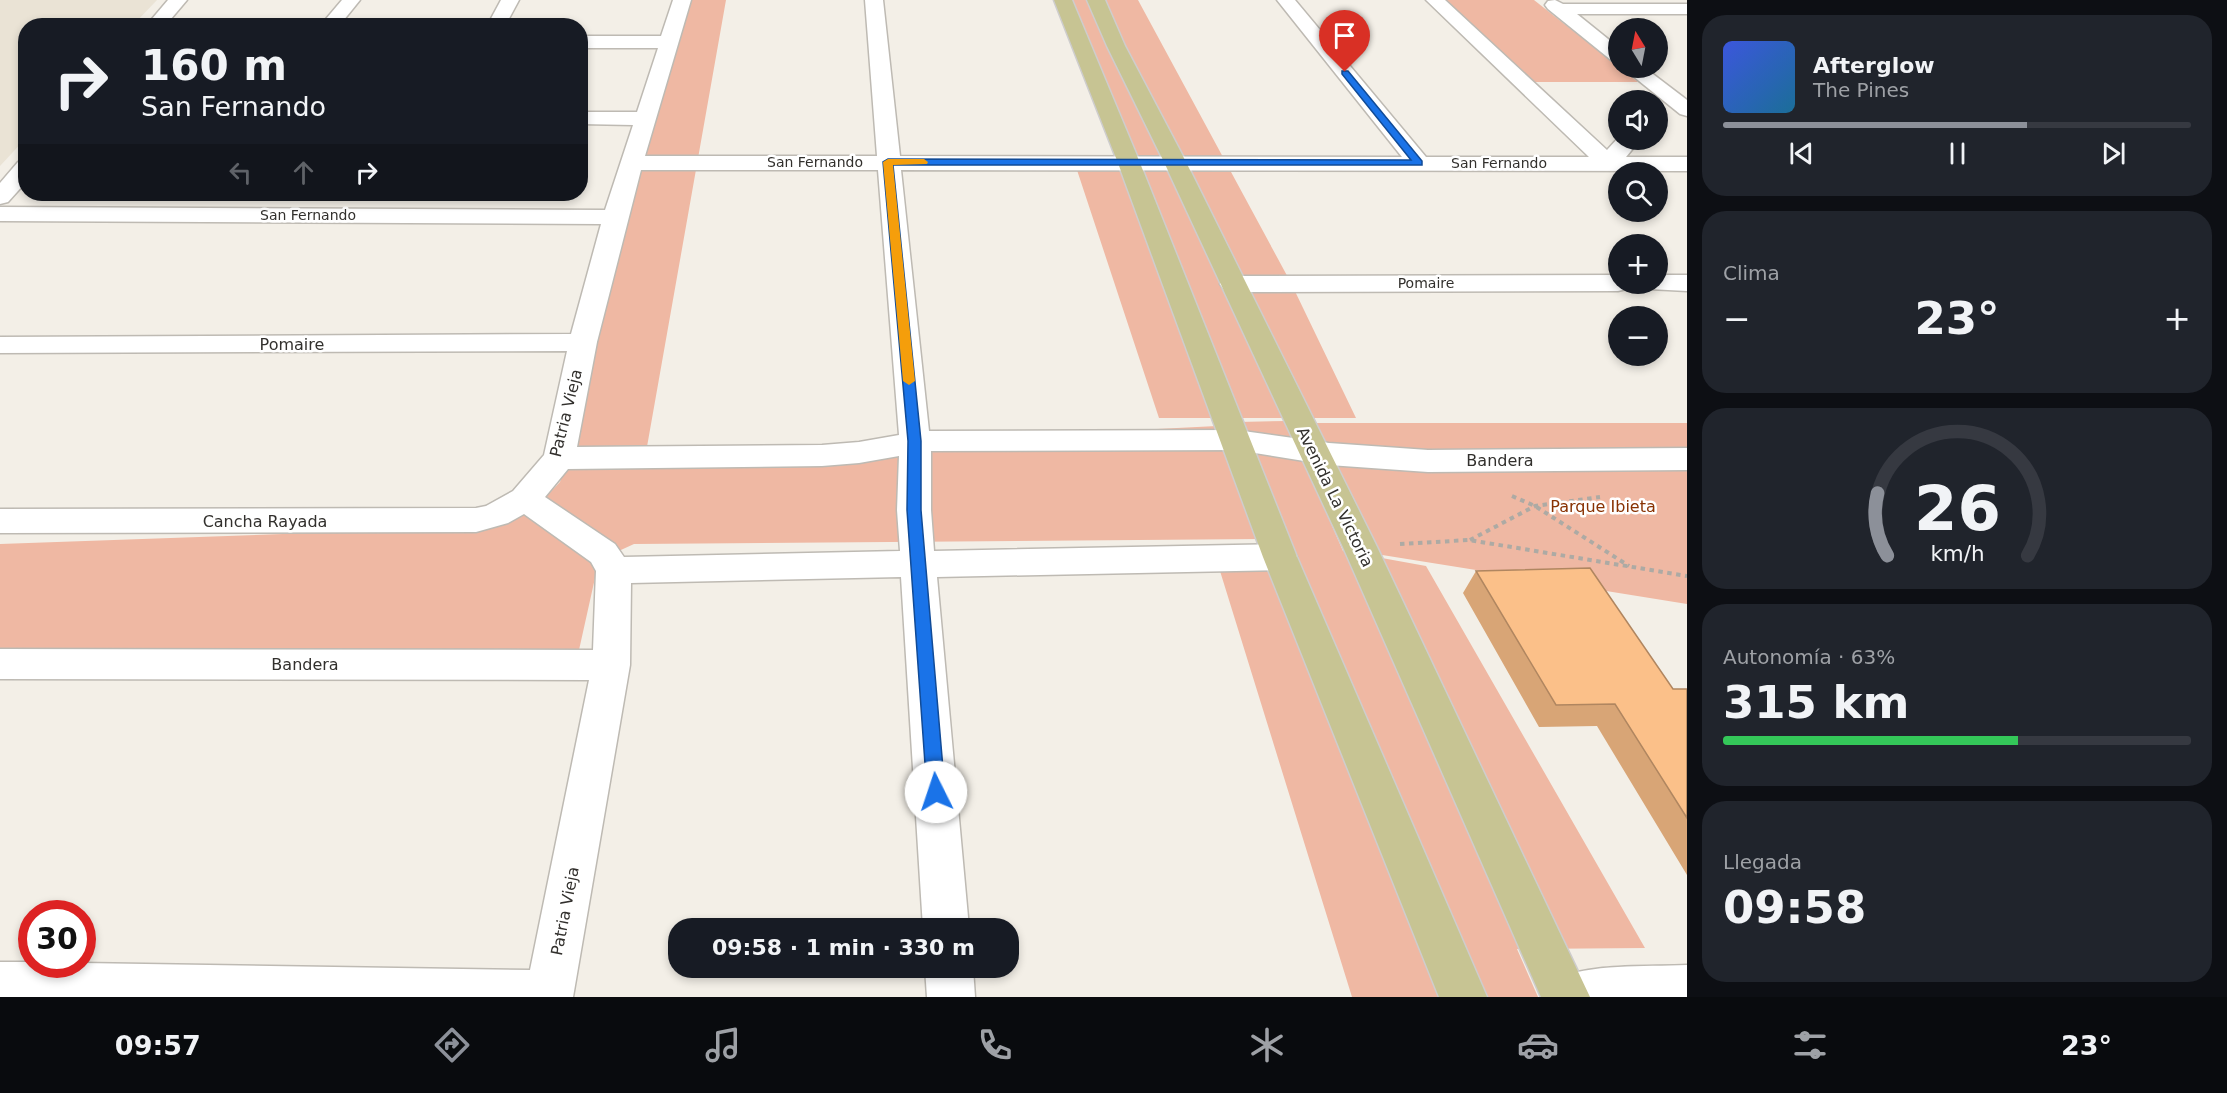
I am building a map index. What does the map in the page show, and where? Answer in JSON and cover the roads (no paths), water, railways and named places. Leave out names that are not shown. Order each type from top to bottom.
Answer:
[{"type":"main road","points":[[1063,0],[1129,163],[1280,557],[1463,997]]},
{"type":"main road","name":"Avenida La Victoria","points":[[1096,0],[1116,46],[1175,162],[1360,547],[1567,997]]},
{"type":"street","points":[[162,18],[178,0]]},
{"type":"street","points":[[336,18],[351,0]]},
{"type":"street","points":[[500,18],[510,0]]},
{"type":"street","name":"Patria Vieja","points":[[525,499],[559,458],[583,342],[615,217],[682,0]]},
{"type":"street","points":[[874,0],[915,441],[914,510],[945,918]]},
{"type":"street","points":[[1286,0],[1419,163]]},
{"type":"street","points":[[1435,0],[1608,163]]},
{"type":"street","points":[[1553,5],[1687,9]]},
{"type":"street","points":[[1553,5],[1608,48]]},
{"type":"street","points":[[588,42],[669,42]]},
{"type":"street","points":[[1646,78],[1687,110]]},
{"type":"street","points":[[588,118],[647,119]]},
{"type":"street","points":[[1609,162],[1620,150]]},
{"type":"street","name":"San Fernando","points":[[633,164],[1608,163]]},
{"type":"street","name":"San Fernando","points":[[1668,164],[1687,164]]},
{"type":"street","points":[[0,197],[18,176]]},
{"type":"street","name":"San Fernando","points":[[0,213],[615,217]]},
{"type":"street","name":"Pomaire","points":[[1233,284],[1608,283]]},
{"type":"street","points":[[1668,283],[1687,283]]},
{"type":"street","name":"Pomaire","points":[[0,345],[583,342]]},
{"type":"street","name":"Bandera","points":[[559,458],[850,454],[887,451],[915,441],[1236,440],[1313,452],[1428,461],[1687,459]]},
{"type":"street","points":[[525,499],[603,553],[614,570],[1280,557]]},
{"type":"street","name":"Cancha Rayada","points":[[0,521],[476,520],[496,515],[525,499]]},
{"type":"street","name":"Patria Vieja","points":[[549,996],[611,664],[614,570]]},
{"type":"street","name":"Bandera","points":[[0,664],[611,664]]},
{"type":"street","points":[[950,978],[951,997]]},
{"type":"street","points":[[0,986],[549,996]]},
{"type":"street","points":[[1567,997],[1592,993],[1687,989]]},
{"type":"park label","name":"Parque Ibieta","points":[[1603,506]]}]
